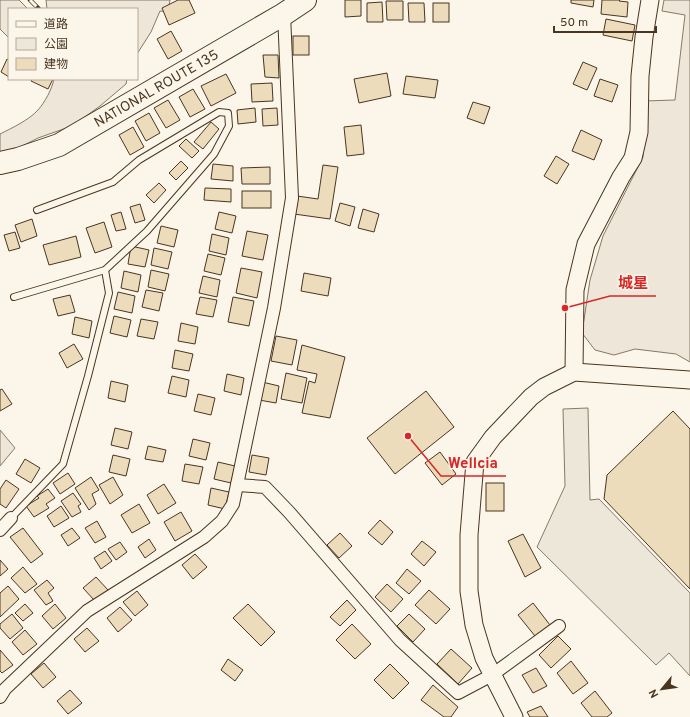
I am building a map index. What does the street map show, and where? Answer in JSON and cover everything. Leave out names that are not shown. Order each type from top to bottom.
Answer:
[{"type":"highway","name":"NATIONAL ROUTE 135","points":[[0,164],[59,145],[284,14],[305,0]]},
{"type":"street","points":[[574,372],[575,290],[586,244],[621,177],[634,158],[639,132],[640,76],[650,0]]},
{"type":"street","points":[[2,690],[87,611],[204,538],[222,521],[234,504],[274,308],[292,198],[284,14]]},
{"type":"street","points":[[514,717],[484,658],[474,625],[469,591],[469,535],[475,462],[493,437],[531,397],[544,387],[574,372],[690,380]]},
{"type":"street","points":[[237,485],[264,487],[289,512],[400,640],[458,693],[492,675],[559,626]]},
{"type":"street","points":[[0,530],[11,518]]},
{"type":"lane","points":[[14,296],[105,270],[147,231],[214,154],[229,126],[228,113],[219,112],[139,160],[113,182],[37,210]]},
{"type":"lane","points":[[11,518],[63,464],[88,376],[109,293],[105,270]]},
{"type":"green space","points":[[0,0],[19,0],[27,8],[8,8],[8,37],[0,29]]},
{"type":"green space","points":[[46,0],[170,0],[168,12],[160,11],[151,32],[138,52],[138,8],[47,8]]},
{"type":"green space","points":[[664,0],[690,0],[690,362],[676,354],[635,349],[614,355],[595,350],[582,333],[590,280],[603,236],[643,157],[644,101],[675,100],[685,15],[662,11]]},
{"type":"green space","points":[[54,80],[127,80],[126,84],[100,106],[72,126],[38,138],[2,156],[0,155],[0,134],[34,114],[43,103],[52,87]]},
{"type":"green space","points":[[0,430],[15,448],[0,466]]},
{"type":"shaded area","points":[[588,408],[590,500],[599,499],[690,593],[690,676],[669,653],[656,665],[537,547],[565,486],[563,409]]},
{"type":"building","points":[[178,0],[189,0],[195,13],[169,25],[162,8]]},
{"type":"building","points":[[345,0],[361,0],[361,16],[345,17]]},
{"type":"building","points":[[571,0],[594,0],[593,7],[571,3]]},
{"type":"building","points":[[602,0],[620,0],[619,1],[628,2],[627,17],[601,14]]},
{"type":"building","points":[[386,1],[403,1],[403,20],[387,20]]},
{"type":"building","points":[[382,2],[383,22],[367,22],[367,3]]},
{"type":"building","points":[[408,3],[424,3],[425,22],[409,22]]},
{"type":"building","points":[[433,3],[449,3],[449,22],[433,22]]},
{"type":"building","points":[[606,19],[635,25],[632,41],[603,35]]},
{"type":"building","points":[[171,31],[182,51],[168,59],[157,39]]},
{"type":"building","points":[[293,36],[309,36],[309,55],[293,55]]},
{"type":"building","points":[[263,55],[278,55],[279,78],[265,77]]},
{"type":"building","points":[[7,59],[8,60],[8,76],[1,72]]},
{"type":"building","points":[[583,62],[597,68],[587,90],[573,84]]},
{"type":"building","points":[[387,73],[391,96],[359,103],[354,79]]},
{"type":"building","points":[[226,74],[236,93],[211,106],[201,86]]},
{"type":"building","points":[[406,76],[438,80],[435,98],[403,94]]},
{"type":"building","points":[[600,79],[618,85],[612,102],[594,96]]},
{"type":"building","points":[[32,80],[52,80],[48,89]]},
{"type":"building","points":[[272,83],[273,101],[252,102],[251,84]]},
{"type":"building","points":[[193,89],[205,109],[190,117],[179,97]]},
{"type":"building","points":[[168,100],[180,120],[166,128],[154,108]]},
{"type":"building","points":[[473,102],[490,107],[484,124],[467,118]]},
{"type":"building","points":[[255,108],[256,122],[238,124],[237,110]]},
{"type":"building","points":[[277,108],[278,125],[263,126],[262,109]]},
{"type":"building","points":[[149,113],[160,133],[146,141],[135,121]]},
{"type":"building","points":[[211,122],[219,129],[203,149],[194,142]]},
{"type":"building","points":[[361,125],[364,154],[347,156],[344,127]]},
{"type":"building","points":[[133,127],[144,147],[130,155],[119,135]]},
{"type":"building","points":[[581,130],[602,140],[594,160],[572,151]]},
{"type":"building","points":[[186,139],[199,151],[192,158],[179,146]]},
{"type":"building","points":[[556,156],[569,164],[557,184],[544,176]]},
{"type":"building","points":[[181,161],[188,168],[176,180],[169,173]]},
{"type":"building","points":[[213,164],[233,166],[233,181],[211,179]]},
{"type":"building","points":[[323,165],[338,167],[330,219],[294,214],[297,196],[318,199]]},
{"type":"building","points":[[270,167],[270,184],[242,184],[241,168]]},
{"type":"building","points":[[159,183],[166,190],[154,203],[146,195]]},
{"type":"building","points":[[205,188],[231,189],[231,202],[204,200]]},
{"type":"building","points":[[242,191],[271,191],[271,208],[242,208]]},
{"type":"building","points":[[340,203],[355,207],[350,226],[335,221]]},
{"type":"building","points":[[140,204],[145,220],[135,223],[130,207]]},
{"type":"building","points":[[363,209],[379,214],[374,232],[358,228]]},
{"type":"building","points":[[121,212],[126,229],[116,231],[111,215]]},
{"type":"building","points":[[219,212],[236,216],[232,233],[215,229]]},
{"type":"building","points":[[32,219],[37,236],[21,242],[15,225]]},
{"type":"building","points":[[104,222],[112,247],[95,253],[86,228]]},
{"type":"building","points":[[161,226],[178,230],[174,247],[157,243]]},
{"type":"building","points":[[247,231],[268,235],[263,260],[242,256]]},
{"type":"building","points":[[15,232],[20,248],[9,251],[4,235]]},
{"type":"building","points":[[212,234],[229,238],[226,255],[209,251]]},
{"type":"building","points":[[76,236],[81,257],[49,265],[43,245]]},
{"type":"building","points":[[131,246],[149,250],[145,267],[128,264]]},
{"type":"building","points":[[154,248],[172,252],[168,269],[151,265]]},
{"type":"building","points":[[208,254],[225,258],[221,275],[204,271]]},
{"type":"building","points":[[241,268],[262,272],[257,298],[236,293]]},
{"type":"building","points":[[151,270],[169,274],[165,291],[148,287]]},
{"type":"building","points":[[124,271],[141,275],[138,292],[121,288]]},
{"type":"building","points":[[304,273],[331,278],[328,296],[301,291]]},
{"type":"building","points":[[203,276],[220,280],[217,297],[199,293]]},
{"type":"building","points":[[146,290],[163,293],[159,311],[142,307]]},
{"type":"building","points":[[118,292],[135,296],[132,313],[114,309]]},
{"type":"building","points":[[70,295],[75,312],[58,316],[53,299]]},
{"type":"building","points":[[200,297],[217,300],[213,317],[196,314]]},
{"type":"building","points":[[233,297],[254,301],[249,326],[228,322]]},
{"type":"building","points":[[114,316],[131,320],[127,337],[110,333]]},
{"type":"building","points":[[75,317],[92,321],[89,338],[72,334]]},
{"type":"building","points":[[141,319],[158,322],[154,339],[137,336]]},
{"type":"building","points":[[181,323],[198,327],[195,344],[178,341]]},
{"type":"building","points":[[276,336],[297,340],[292,365],[271,361]]},
{"type":"building","points":[[74,344],[83,359],[67,368],[59,353]]},
{"type":"building","points":[[302,345],[345,357],[330,418],[302,413],[309,381],[315,383],[317,374],[297,370]]},
{"type":"building","points":[[175,350],[193,354],[189,371],[172,368]]},
{"type":"building","points":[[286,373],[307,378],[302,403],[281,399]]},
{"type":"building","points":[[227,374],[244,378],[241,395],[224,391]]},
{"type":"building","points":[[172,376],[189,380],[186,397],[168,393]]},
{"type":"building","points":[[111,381],[128,385],[125,402],[108,398]]},
{"type":"building","points":[[262,382],[279,386],[276,403],[259,400]]},
{"type":"building","points":[[2,389],[12,404],[0,411],[0,390]]},
{"type":"building","points":[[426,391],[454,427],[395,474],[367,438]]},
{"type":"building","points":[[198,394],[215,398],[211,415],[194,411]]},
{"type":"building","points":[[673,411],[690,429],[690,589],[604,499],[607,475]]},
{"type":"building","points":[[115,428],[132,432],[128,449],[111,445]]},
{"type":"building","points":[[193,439],[210,443],[206,460],[189,456]]},
{"type":"building","points":[[148,446],[166,450],[163,462],[145,459]]},
{"type":"building","points":[[440,452],[456,474],[442,485],[425,463]]},
{"type":"building","points":[[113,455],[130,459],[126,476],[109,472]]},
{"type":"building","points":[[252,455],[269,458],[266,475],[249,472]]},
{"type":"building","points":[[25,459],[40,468],[31,483],[16,474]]},
{"type":"building","points":[[218,462],[235,466],[231,483],[214,479]]},
{"type":"building","points":[[185,464],[203,467],[199,484],[182,481]]},
{"type":"building","points":[[68,473],[75,484],[60,494],[53,483]]},
{"type":"building","points":[[91,477],[99,490],[92,494],[96,504],[89,510],[75,488]]},
{"type":"building","points":[[113,477],[123,495],[110,504],[99,485]]},
{"type":"building","points":[[6,480],[19,489],[6,508],[0,504],[0,489]]},
{"type":"building","points":[[486,483],[504,483],[504,511],[486,511]]},
{"type":"building","points":[[164,484],[176,503],[158,514],[147,495]]},
{"type":"building","points":[[211,488],[229,492],[225,509],[208,505]]},
{"type":"building","points":[[48,489],[55,498],[46,504],[49,508],[34,517],[26,506],[39,498],[37,496]]},
{"type":"building","points":[[73,493],[81,504],[78,506],[81,512],[72,517],[61,501]]},
{"type":"building","points":[[139,504],[150,523],[132,533],[121,515]]},
{"type":"building","points":[[61,506],[69,518],[54,527],[47,516]]},
{"type":"building","points":[[181,512],[192,531],[175,541],[164,522]]},
{"type":"building","points":[[380,520],[393,532],[382,545],[368,533]]},
{"type":"building","points":[[97,521],[106,537],[95,543],[85,528]]},
{"type":"building","points":[[23,528],[43,554],[31,563],[10,537]]},
{"type":"building","points":[[72,528],[80,538],[68,546],[61,535]]},
{"type":"building","points":[[340,533],[352,546],[339,558],[327,545]]},
{"type":"building","points":[[523,534],[541,568],[525,577],[508,541]]},
{"type":"building","points":[[149,539],[156,550],[145,558],[138,547]]},
{"type":"building","points":[[422,541],[436,552],[424,566],[411,554]]},
{"type":"building","points":[[120,542],[127,552],[116,560],[108,549]]},
{"type":"building","points":[[105,551],[112,561],[101,569],[94,558]]},
{"type":"building","points":[[195,554],[207,567],[193,579],[182,565]]},
{"type":"building","points":[[0,560],[8,569],[0,576]]},
{"type":"building","points":[[23,567],[37,584],[25,593],[11,578]]},
{"type":"building","points":[[407,569],[421,581],[409,594],[396,583]]},
{"type":"building","points":[[96,577],[108,590],[95,601],[83,588]]},
{"type":"building","points":[[47,580],[54,588],[48,593],[53,601],[46,605],[34,590]]},
{"type":"building","points":[[387,584],[403,599],[391,612],[375,597]]},
{"type":"building","points":[[8,586],[19,599],[0,617],[0,593]]},
{"type":"building","points":[[429,590],[450,609],[436,624],[415,605]]},
{"type":"building","points":[[137,591],[148,605],[135,616],[123,602]]},
{"type":"building","points":[[347,600],[356,610],[340,626],[330,617]]},
{"type":"building","points":[[533,603],[550,625],[535,636],[518,615]]},
{"type":"building","points":[[25,604],[33,613],[23,621],[15,613]]},
{"type":"building","points":[[55,604],[66,618],[53,629],[42,616]]},
{"type":"building","points":[[248,604],[275,632],[261,646],[233,618]]},
{"type":"building","points":[[120,607],[132,620],[118,632],[107,618]]},
{"type":"building","points":[[12,614],[23,628],[10,639],[0,628],[0,624]]},
{"type":"building","points":[[409,614],[425,629],[413,642],[397,626]]},
{"type":"building","points":[[352,624],[371,644],[355,659],[336,640]]},
{"type":"building","points":[[87,628],[99,641],[85,652],[74,639]]},
{"type":"building","points":[[25,630],[37,644],[23,655],[12,642]]},
{"type":"building","points":[[558,636],[571,649],[551,668],[539,655]]},
{"type":"building","points":[[451,649],[472,668],[458,684],[437,664]]},
{"type":"building","points":[[0,650],[13,665],[2,673],[0,671]]},
{"type":"building","points":[[228,659],[243,670],[235,681],[221,670]]},
{"type":"building","points":[[571,661],[588,683],[573,694],[557,673]]},
{"type":"building","points":[[44,663],[56,677],[43,688],[31,674]]},
{"type":"building","points":[[390,664],[409,683],[393,699],[374,680]]},
{"type":"building","points":[[536,668],[547,686],[533,693],[522,675]]},
{"type":"building","points":[[433,685],[458,707],[451,717],[444,717],[421,700]]},
{"type":"building","points":[[70,690],[82,703],[68,714],[57,701]]},
{"type":"building","points":[[595,691],[612,713],[607,717],[592,717],[581,703]]},
{"type":"building","points":[[541,706],[548,717],[530,717],[527,712]]},
{"type":"railway","points":[[30,0],[38,8]]},
{"type":"place","name":"城星","points":[[565,308]]},
{"type":"place","name":"Wellcia","points":[[408,436]]}]
